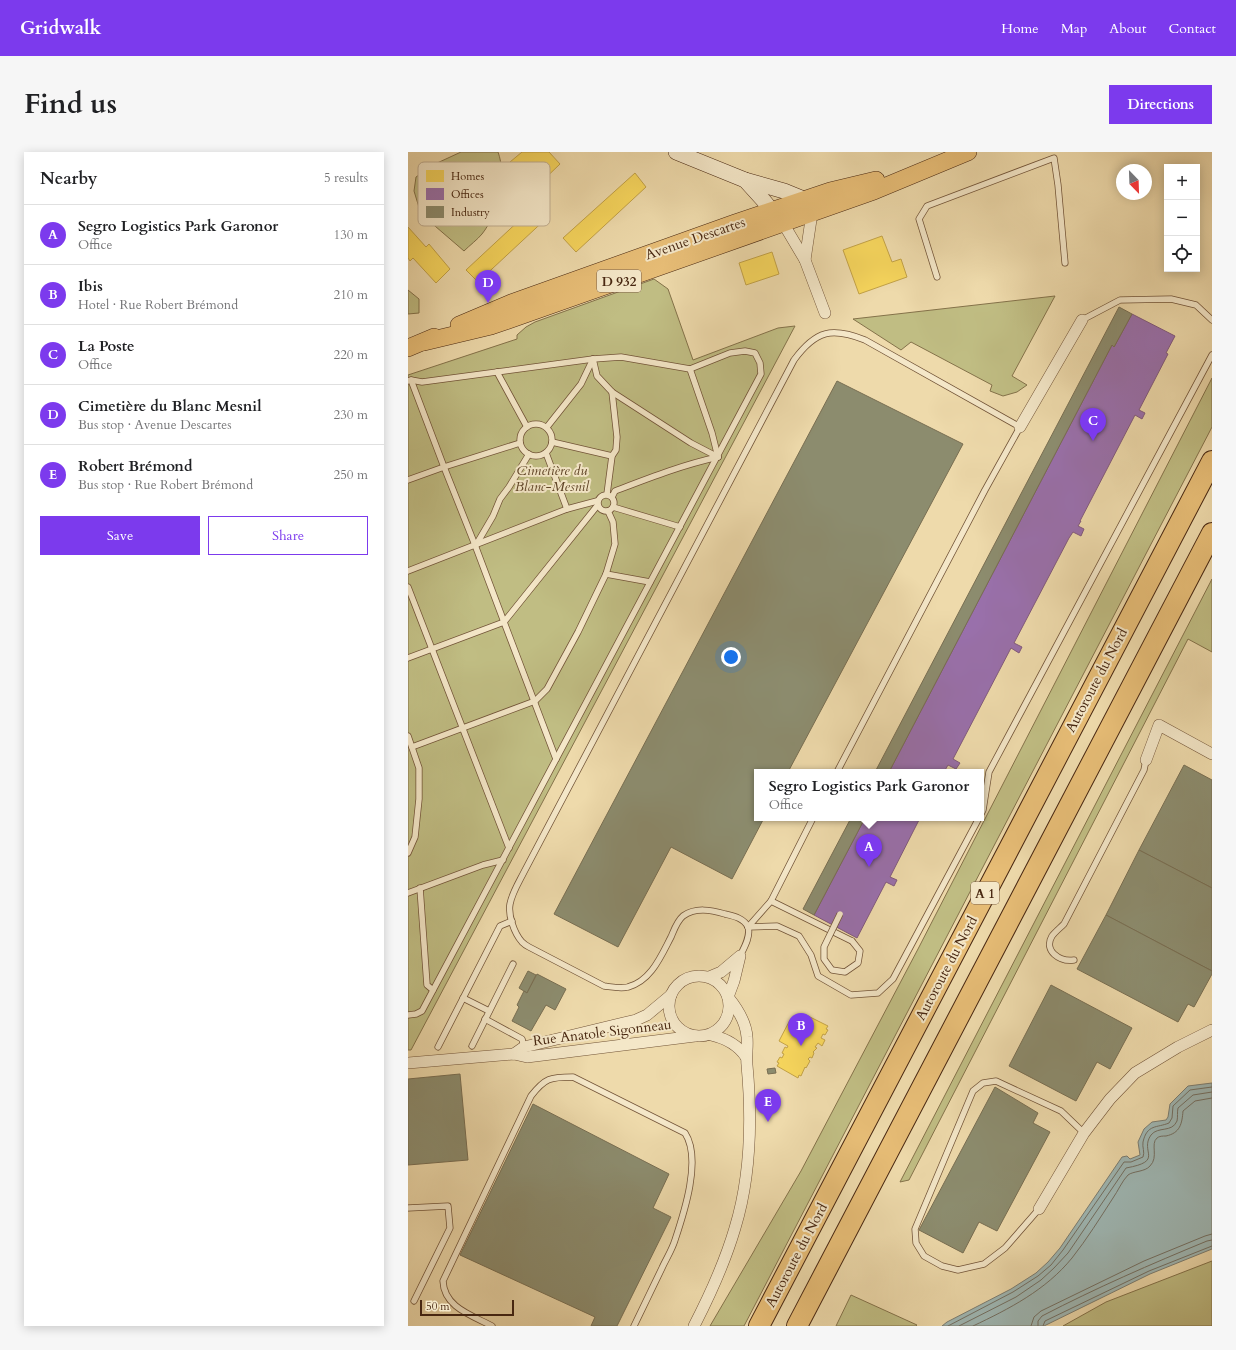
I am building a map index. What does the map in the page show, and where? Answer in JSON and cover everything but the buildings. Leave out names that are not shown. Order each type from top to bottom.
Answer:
[{"type":"highway","name":"Autoroute du Nord","points":[[759,1326],[1212,460]]},
{"type":"highway","name":"A 1","points":[[797,1326],[1212,533]]},
{"type":"main road","points":[[676,152],[745,180],[784,191],[809,206]]},
{"type":"main road","name":"Avenue Descartes","points":[[416,343],[491,326],[809,206],[830,191],[928,168],[968,152]]},
{"type":"main road","points":[[745,180],[777,217]]},
{"type":"street","points":[[805,260],[809,206]]},
{"type":"street","points":[[777,217],[805,260],[825,313]]},
{"type":"street","points":[[1020,427],[1082,320]]},
{"type":"street","points":[[1146,760],[1159,725],[1212,754]]},
{"type":"street","points":[[709,977],[721,972],[740,956]]},
{"type":"street","points":[[728,997],[734,981],[740,956]]},
{"type":"street","points":[[710,1035],[725,1023],[728,1015],[730,1006],[724,988],[718,982],[709,977],[691,977],[683,980],[671,995],[669,1013],[673,1021],[682,1031],[695,1036],[710,1035],[721,1037],[740,1048],[746,1057]]},
{"type":"street","name":"Rue Anatole Sigonneau","points":[[514,1054],[524,1047],[636,1020],[647,1015],[671,995]]},
{"type":"street","points":[[694,1326],[721,1266],[735,1228],[746,1178],[750,1134],[750,1100],[746,1057],[748,1037],[739,1010],[728,997]]},
{"type":"street","points":[[1039,1209],[1084,1133],[1110,1099],[1135,1073],[1178,1047],[1212,1030]]},
{"type":"street","name":"Rue Anatole Sigonneau","points":[[408,1064],[514,1054],[527,1057],[695,1036]]},
{"type":"lane","points":[[937,277],[919,219],[927,206],[1054,158],[1065,264]]},
{"type":"lane","points":[[1082,320],[1120,300],[1171,299],[1196,306],[1212,320]]},
{"type":"lane","points":[[740,956],[748,935],[748,928],[743,921],[736,916],[707,910],[691,912],[683,917],[677,924],[655,968],[647,976],[628,987],[615,988],[604,986],[522,942],[512,921],[509,905],[515,890],[794,360],[803,348],[813,340],[824,334],[834,332],[843,332],[865,340],[1020,427],[985,490],[839,769]]},
{"type":"lane","points":[[408,1015],[416,1014],[422,1011],[761,374],[760,363],[755,353],[745,351],[730,353],[690,369],[621,357],[593,359],[422,382],[410,381],[476,545],[556,759]]},
{"type":"lane","points":[[984,804],[989,772],[1212,355]]},
{"type":"lane","points":[[593,359],[597,376],[612,392],[693,444],[718,456]]},
{"type":"lane","points":[[547,427],[581,384],[593,359]]},
{"type":"lane","points":[[690,369],[712,433],[718,456]]},
{"type":"lane","points":[[497,372],[526,427]]},
{"type":"lane","points":[[597,504],[600,509],[608,511],[613,507],[614,502],[609,495],[612,456],[616,450],[618,437],[612,392]]},
{"type":"lane","points":[[537,423],[547,427],[551,434],[552,442],[546,453],[537,456],[529,454],[523,449],[520,443],[521,434],[526,427],[537,423]]},
{"type":"lane","points":[[552,442],[612,456]]},
{"type":"lane","points":[[408,480],[520,443]]},
{"type":"lane","points":[[546,453],[567,510]]},
{"type":"lane","points":[[476,545],[493,516],[500,499],[529,454]]},
{"type":"lane","points":[[408,658],[504,622],[597,504],[599,497],[602,495],[609,495],[615,491],[690,463],[718,456]]},
{"type":"lane","points":[[408,571],[567,510],[597,504]]},
{"type":"lane","points":[[613,507],[680,527]]},
{"type":"lane","points":[[412,747],[535,701],[547,689],[578,632],[606,574],[615,544],[613,522],[608,511]]},
{"type":"lane","points":[[606,574],[650,582]]},
{"type":"lane","points":[[408,587],[509,848]]},
{"type":"lane","points":[[408,736],[419,768],[419,799],[415,837],[408,853]]},
{"type":"lane","points":[[1074,960],[1066,962],[1058,958],[1053,953],[1050,945],[1052,936],[1064,924],[1144,770],[1146,760]]},
{"type":"lane","points":[[748,928],[771,901],[811,821]]},
{"type":"lane","points":[[748,928],[776,926],[799,936],[811,955],[818,976],[851,995],[878,993],[893,978],[977,821]]},
{"type":"lane","points":[[408,893],[483,865],[503,860]]},
{"type":"lane","points":[[420,888],[427,984],[433,990]]},
{"type":"lane","points":[[771,901],[852,941],[860,951],[858,963],[845,972],[832,970],[824,959],[824,947],[840,914]]},
{"type":"lane","points":[[438,1047],[500,926],[512,921]]},
{"type":"lane","points":[[472,1046],[513,964]]},
{"type":"lane","points":[[463,998],[489,1011]]},
{"type":"lane","points":[[485,1019],[522,1039],[524,1047]]},
{"type":"lane","points":[[492,1326],[453,1305],[445,1293],[443,1281],[531,1096],[542,1082],[557,1077],[573,1076],[685,1133],[691,1146],[692,1161],[690,1188],[675,1241],[634,1326]]},
{"type":"lane","points":[[1039,1209],[1005,1248],[984,1264],[958,1270],[942,1266],[924,1256],[916,1243],[915,1229],[974,1091],[983,1083],[996,1081],[1060,1111],[1084,1133]]},
{"type":"lane","points":[[408,1208],[448,1206],[450,1216],[450,1228],[414,1301]]},
{"type":"green space","points":[[461,152],[498,152],[501,162],[439,162]]},
{"type":"green space","points":[[418,176],[418,204],[414,191],[416,177]]},
{"type":"green space","points":[[435,226],[488,226],[482,234],[464,251]]},
{"type":"green space","name":"Cimetière du Blanc-Mesnil","points":[[654,279],[668,289],[693,360],[778,328],[795,326],[411,1050],[408,1050],[408,375],[517,339],[517,335],[526,327],[535,322]]},
{"type":"green space","points":[[408,290],[419,299],[419,313],[408,314]]},
{"type":"green space","points":[[1055,296],[1012,376],[1027,385],[1017,392],[1003,396],[990,391],[992,385],[911,342],[901,350],[853,319]]},
{"type":"green space","points":[[1212,378],[1212,427],[744,1326],[710,1326],[801,1171],[984,821]]},
{"type":"green space","points":[[1212,579],[1212,652],[1188,639],[909,1180],[900,1182]]},
{"type":"green space","points":[[1212,1261],[1212,1326],[1063,1326],[1106,1302]]},
{"type":"green space","points":[[851,1295],[917,1325],[836,1326]]},
{"type":"water","points":[[1212,1083],[1212,1249],[1150,1274],[1044,1326],[942,1326],[1011,1289],[1036,1273],[1060,1248],[1122,1157],[1127,1156],[1130,1159],[1140,1155],[1138,1142],[1144,1129],[1152,1122],[1166,1120],[1168,1117],[1170,1104],[1188,1086]]},
{"type":"place","name":"Cimetière du Blanc Mesnil","points":[[488,303]]},
{"type":"place","name":"La Poste","points":[[1093,441]]},
{"type":"place","name":"Segro Logistics Park Garonor","points":[[869,867]]},
{"type":"place","name":"Ibis","points":[[801,1046]]},
{"type":"place","name":"Robert Brémond","points":[[768,1122]]}]
